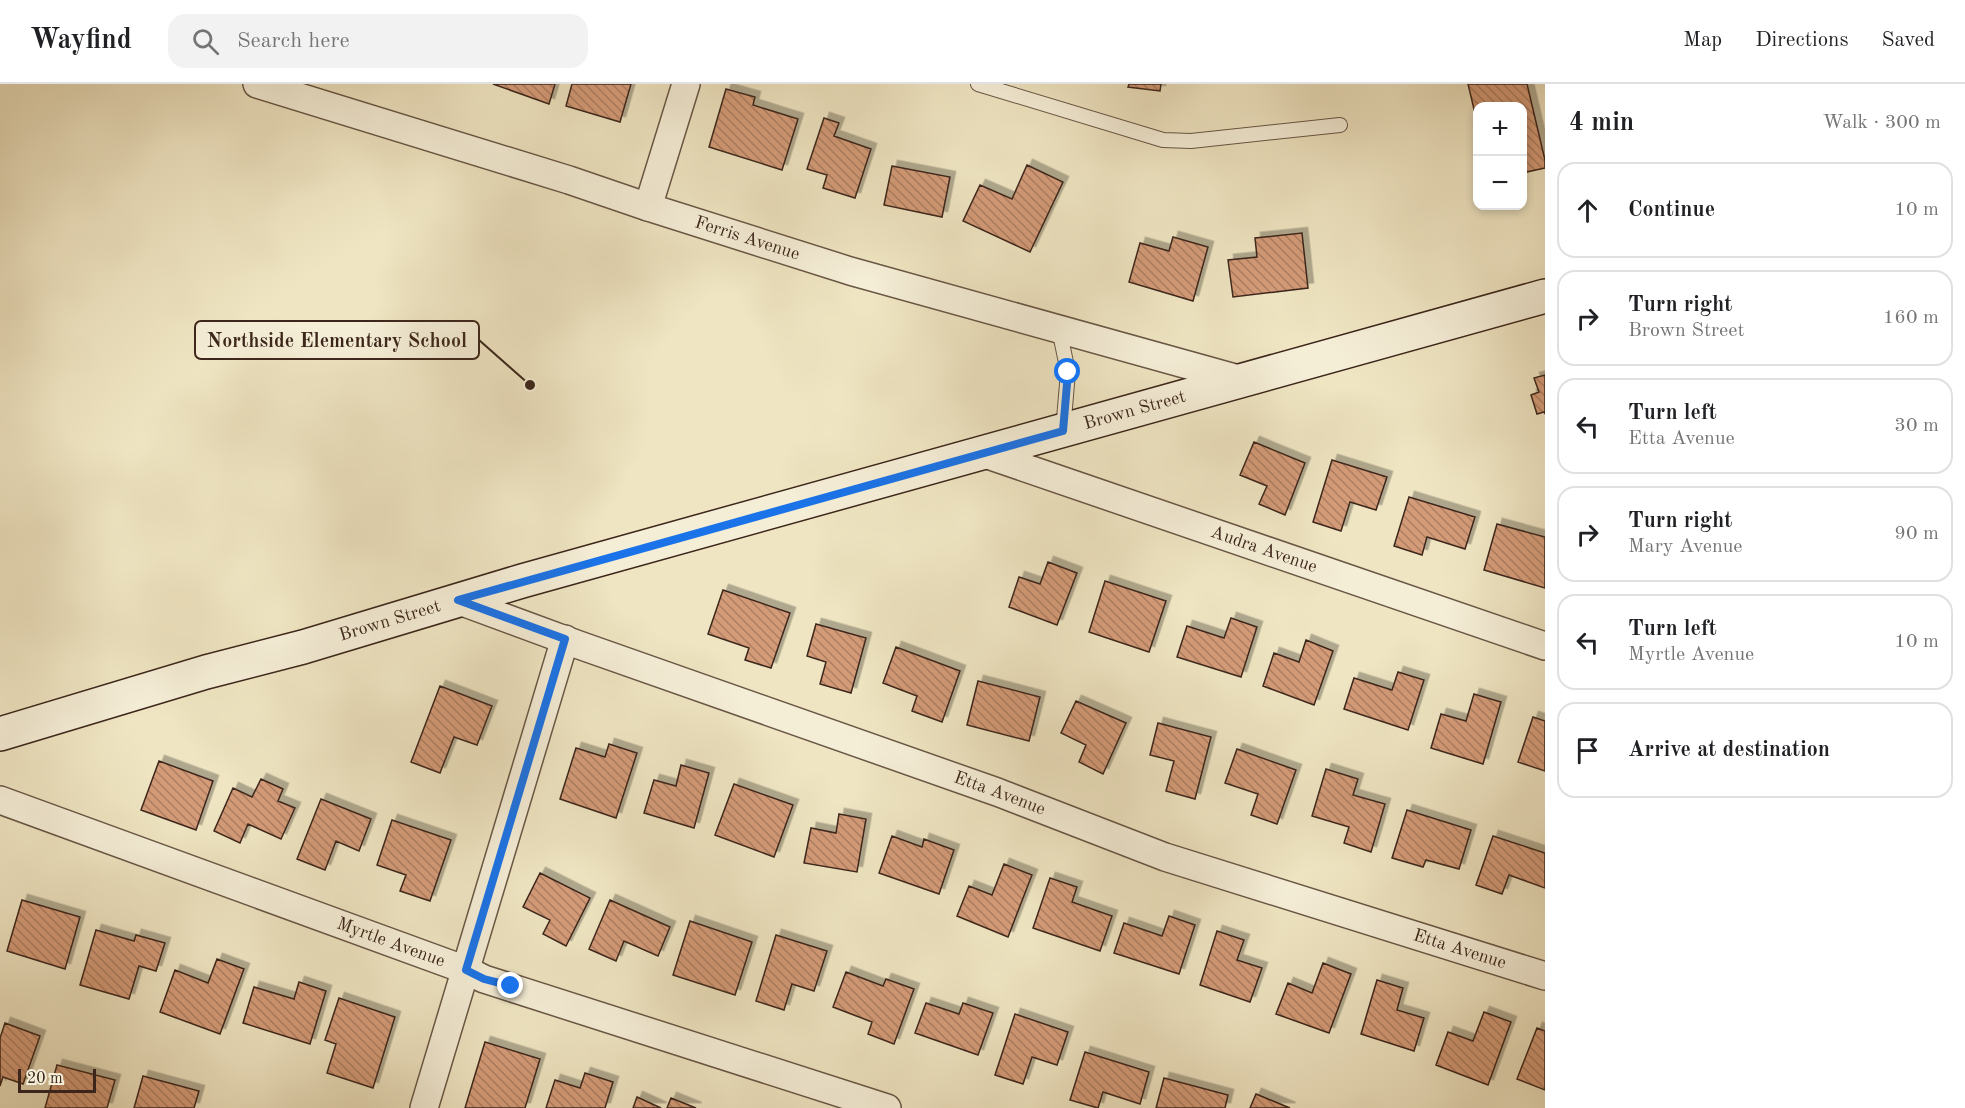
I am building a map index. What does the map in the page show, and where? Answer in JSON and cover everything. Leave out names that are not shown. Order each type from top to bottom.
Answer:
[{"type":"main road","name":"Brown Street","points":[[0,734],[458,600],[1545,296]]},
{"type":"street","points":[[648,207],[686,84]]},
{"type":"street","name":"Ferris Avenue","points":[[263,85],[569,180],[850,271],[1242,380]]},
{"type":"street","name":"Audra Avenue","points":[[982,453],[1545,646]]},
{"type":"street","name":"Etta Avenue","points":[[458,600],[997,792],[1165,857],[1545,976]]},
{"type":"street","points":[[424,1108],[565,639]]},
{"type":"street","name":"Myrtle Avenue","points":[[0,800],[466,970],[484,979],[886,1108]]},
{"type":"lane","points":[[978,84],[1163,140],[1191,141],[1340,125]]},
{"type":"lane","points":[[1059,329],[1068,372],[1063,431]]},
{"type":"building","points":[[493,84],[555,84],[549,104]]},
{"type":"building","points":[[572,84],[631,84],[620,122],[566,106]]},
{"type":"building","points":[[1129,84],[1161,84],[1160,91],[1128,87]]},
{"type":"building","points":[[1468,84],[1527,84],[1545,168],[1527,172],[1527,102],[1473,102],[1473,105]]},
{"type":"building","points":[[726,89],[755,97],[753,105],[798,119],[782,170],[709,147]]},
{"type":"building","points":[[824,118],[839,123],[834,136],[871,149],[855,198],[823,188],[827,175],[807,169]]},
{"type":"building","points":[[1027,165],[1063,182],[1030,252],[963,221],[980,185],[1012,199]]},
{"type":"building","points":[[892,166],[950,177],[942,217],[884,205]]},
{"type":"building","points":[[1302,233],[1308,288],[1233,297],[1228,260],[1257,257],[1255,238]]},
{"type":"building","points":[[1173,237],[1208,247],[1193,301],[1129,282],[1140,243],[1169,251]]},
{"type":"building","points":[[1545,375],[1545,414],[1544,412],[1537,414],[1531,395],[1539,392],[1534,378]]},
{"type":"building","points":[[1254,442],[1305,463],[1285,515],[1259,504],[1267,486],[1240,475]]},
{"type":"building","points":[[1332,460],[1387,477],[1376,510],[1350,502],[1341,531],[1313,522]]},
{"type":"building","points":[[1409,497],[1475,517],[1465,549],[1427,537],[1422,555],[1394,546]]},
{"type":"building","points":[[1497,524],[1545,537],[1545,588],[1484,570]]},
{"type":"building","points":[[1048,562],[1077,573],[1057,625],[1009,607],[1019,577],[1040,584]]},
{"type":"building","points":[[1105,581],[1166,601],[1149,652],[1089,632]]},
{"type":"building","points":[[723,590],[790,613],[771,668],[745,660],[749,648],[708,634]]},
{"type":"building","points":[[1231,618],[1257,627],[1241,677],[1177,657],[1187,626],[1224,638]]},
{"type":"building","points":[[816,624],[866,638],[851,693],[820,684],[826,662],[807,656]]},
{"type":"building","points":[[1306,640],[1333,651],[1314,705],[1263,686],[1274,653],[1299,662]]},
{"type":"building","points":[[896,647],[960,671],[942,722],[912,711],[917,696],[883,683]]},
{"type":"building","points":[[1398,672],[1424,680],[1408,730],[1344,709],[1354,678],[1392,690]]},
{"type":"building","points":[[978,681],[1040,697],[1029,741],[967,725]]},
{"type":"building","points":[[440,686],[492,706],[477,745],[454,737],[440,773],[411,762]]},
{"type":"building","points":[[1474,694],[1501,702],[1483,764],[1431,748],[1441,714],[1466,721]]},
{"type":"building","points":[[1076,701],[1126,723],[1103,774],[1079,762],[1086,745],[1061,733]]},
{"type":"building","points":[[1533,717],[1545,721],[1545,771],[1518,762]]},
{"type":"building","points":[[1158,723],[1211,737],[1195,799],[1166,791],[1174,761],[1150,755]]},
{"type":"building","points":[[609,744],[637,753],[616,818],[560,799],[576,748],[605,757]]},
{"type":"building","points":[[1237,749],[1296,770],[1277,824],[1251,815],[1258,794],[1225,783]]},
{"type":"building","points":[[159,761],[213,781],[196,830],[141,810]]},
{"type":"building","points":[[681,765],[709,773],[694,828],[644,813],[654,780],[676,786]]},
{"type":"building","points":[[1326,769],[1358,779],[1353,795],[1385,804],[1371,852],[1344,843],[1349,827],[1312,816]]},
{"type":"building","points":[[261,779],[283,789],[278,801],[295,808],[281,839],[248,824],[240,843],[214,831],[233,788],[252,797]]},
{"type":"building","points":[[734,784],[793,805],[774,857],[715,835]]},
{"type":"building","points":[[321,799],[371,819],[359,851],[336,841],[325,870],[297,859]]},
{"type":"building","points":[[1407,810],[1471,830],[1459,869],[1426,860],[1423,867],[1392,858]]},
{"type":"building","points":[[839,814],[866,819],[857,872],[804,863],[811,828],[836,833]]},
{"type":"building","points":[[392,820],[451,840],[430,901],[400,891],[406,875],[377,865]]},
{"type":"building","points":[[892,836],[922,847],[924,839],[954,850],[939,894],[879,873]]},
{"type":"building","points":[[1493,836],[1545,853],[1545,888],[1509,875],[1502,894],[1476,885]]},
{"type":"building","points":[[1004,864],[1032,875],[1008,937],[957,916],[969,886],[992,895]]},
{"type":"building","points":[[540,873],[590,898],[566,946],[543,934],[550,920],[523,907]]},
{"type":"building","points":[[1050,878],[1077,887],[1072,902],[1112,916],[1100,951],[1033,928]]},
{"type":"building","points":[[22,900],[80,917],[65,969],[7,951]]},
{"type":"building","points":[[610,900],[670,927],[658,956],[624,941],[616,961],[589,949]]},
{"type":"building","points":[[1169,916],[1195,925],[1179,974],[1114,953],[1124,923],[1162,936]]},
{"type":"building","points":[[690,921],[752,942],[735,995],[673,975]]},
{"type":"building","points":[[96,930],[134,941],[136,935],[165,943],[156,971],[139,966],[129,999],[80,985]]},
{"type":"building","points":[[1217,931],[1244,940],[1237,960],[1262,968],[1250,1002],[1200,985]]},
{"type":"building","points":[[776,935],[827,951],[814,991],[792,984],[784,1010],[756,1001]]},
{"type":"building","points":[[217,959],[244,969],[220,1034],[160,1012],[175,970],[208,983]]},
{"type":"building","points":[[1323,963],[1351,974],[1329,1033],[1276,1014],[1288,983],[1312,993]]},
{"type":"building","points":[[846,972],[883,986],[886,979],[914,989],[894,1044],[868,1034],[872,1022],[833,1007]]},
{"type":"building","points":[[1377,980],[1403,988],[1397,1010],[1424,1018],[1414,1051],[1361,1034]]},
{"type":"building","points":[[299,982],[326,991],[310,1044],[243,1023],[254,987],[294,999]]},
{"type":"building","points":[[339,998],[395,1017],[373,1088],[327,1073],[336,1044],[325,1040]]},
{"type":"building","points":[[926,1003],[959,1014],[963,1003],[993,1013],[978,1055],[915,1033]]},
{"type":"building","points":[[1484,1012],[1511,1022],[1488,1085],[1436,1065],[1448,1032],[1473,1041]]},
{"type":"building","points":[[1015,1014],[1068,1032],[1057,1065],[1032,1057],[1023,1084],[995,1075]]},
{"type":"building","points":[[5,1023],[40,1036],[23,1084],[3,1077],[0,1086],[0,1038]]},
{"type":"building","points":[[1537,1028],[1545,1031],[1545,1090],[1517,1079]]},
{"type":"building","points":[[485,1042],[540,1059],[525,1108],[465,1108]]},
{"type":"building","points":[[1085,1052],[1149,1072],[1140,1104],[1103,1092],[1098,1108],[1070,1100]]},
{"type":"building","points":[[57,1065],[115,1080],[107,1108],[45,1108]]},
{"type":"building","points":[[585,1073],[613,1082],[605,1108],[546,1108],[555,1080],[580,1088]]},
{"type":"building","points":[[143,1076],[199,1091],[194,1108],[134,1108]]},
{"type":"building","points":[[1164,1078],[1228,1095],[1225,1108],[1156,1108]]},
{"type":"building","points":[[1256,1094],[1290,1108],[1250,1108]]},
{"type":"building","points":[[637,1097],[661,1108],[633,1108]]},
{"type":"building","points":[[671,1098],[696,1108],[667,1108]]},
{"type":"place","name":"Northside Elementary School","points":[[530,385]]},
{"type":"route","points":[[511,986],[484,979],[466,970],[565,639],[458,600],[1063,431],[1068,372]]}]
